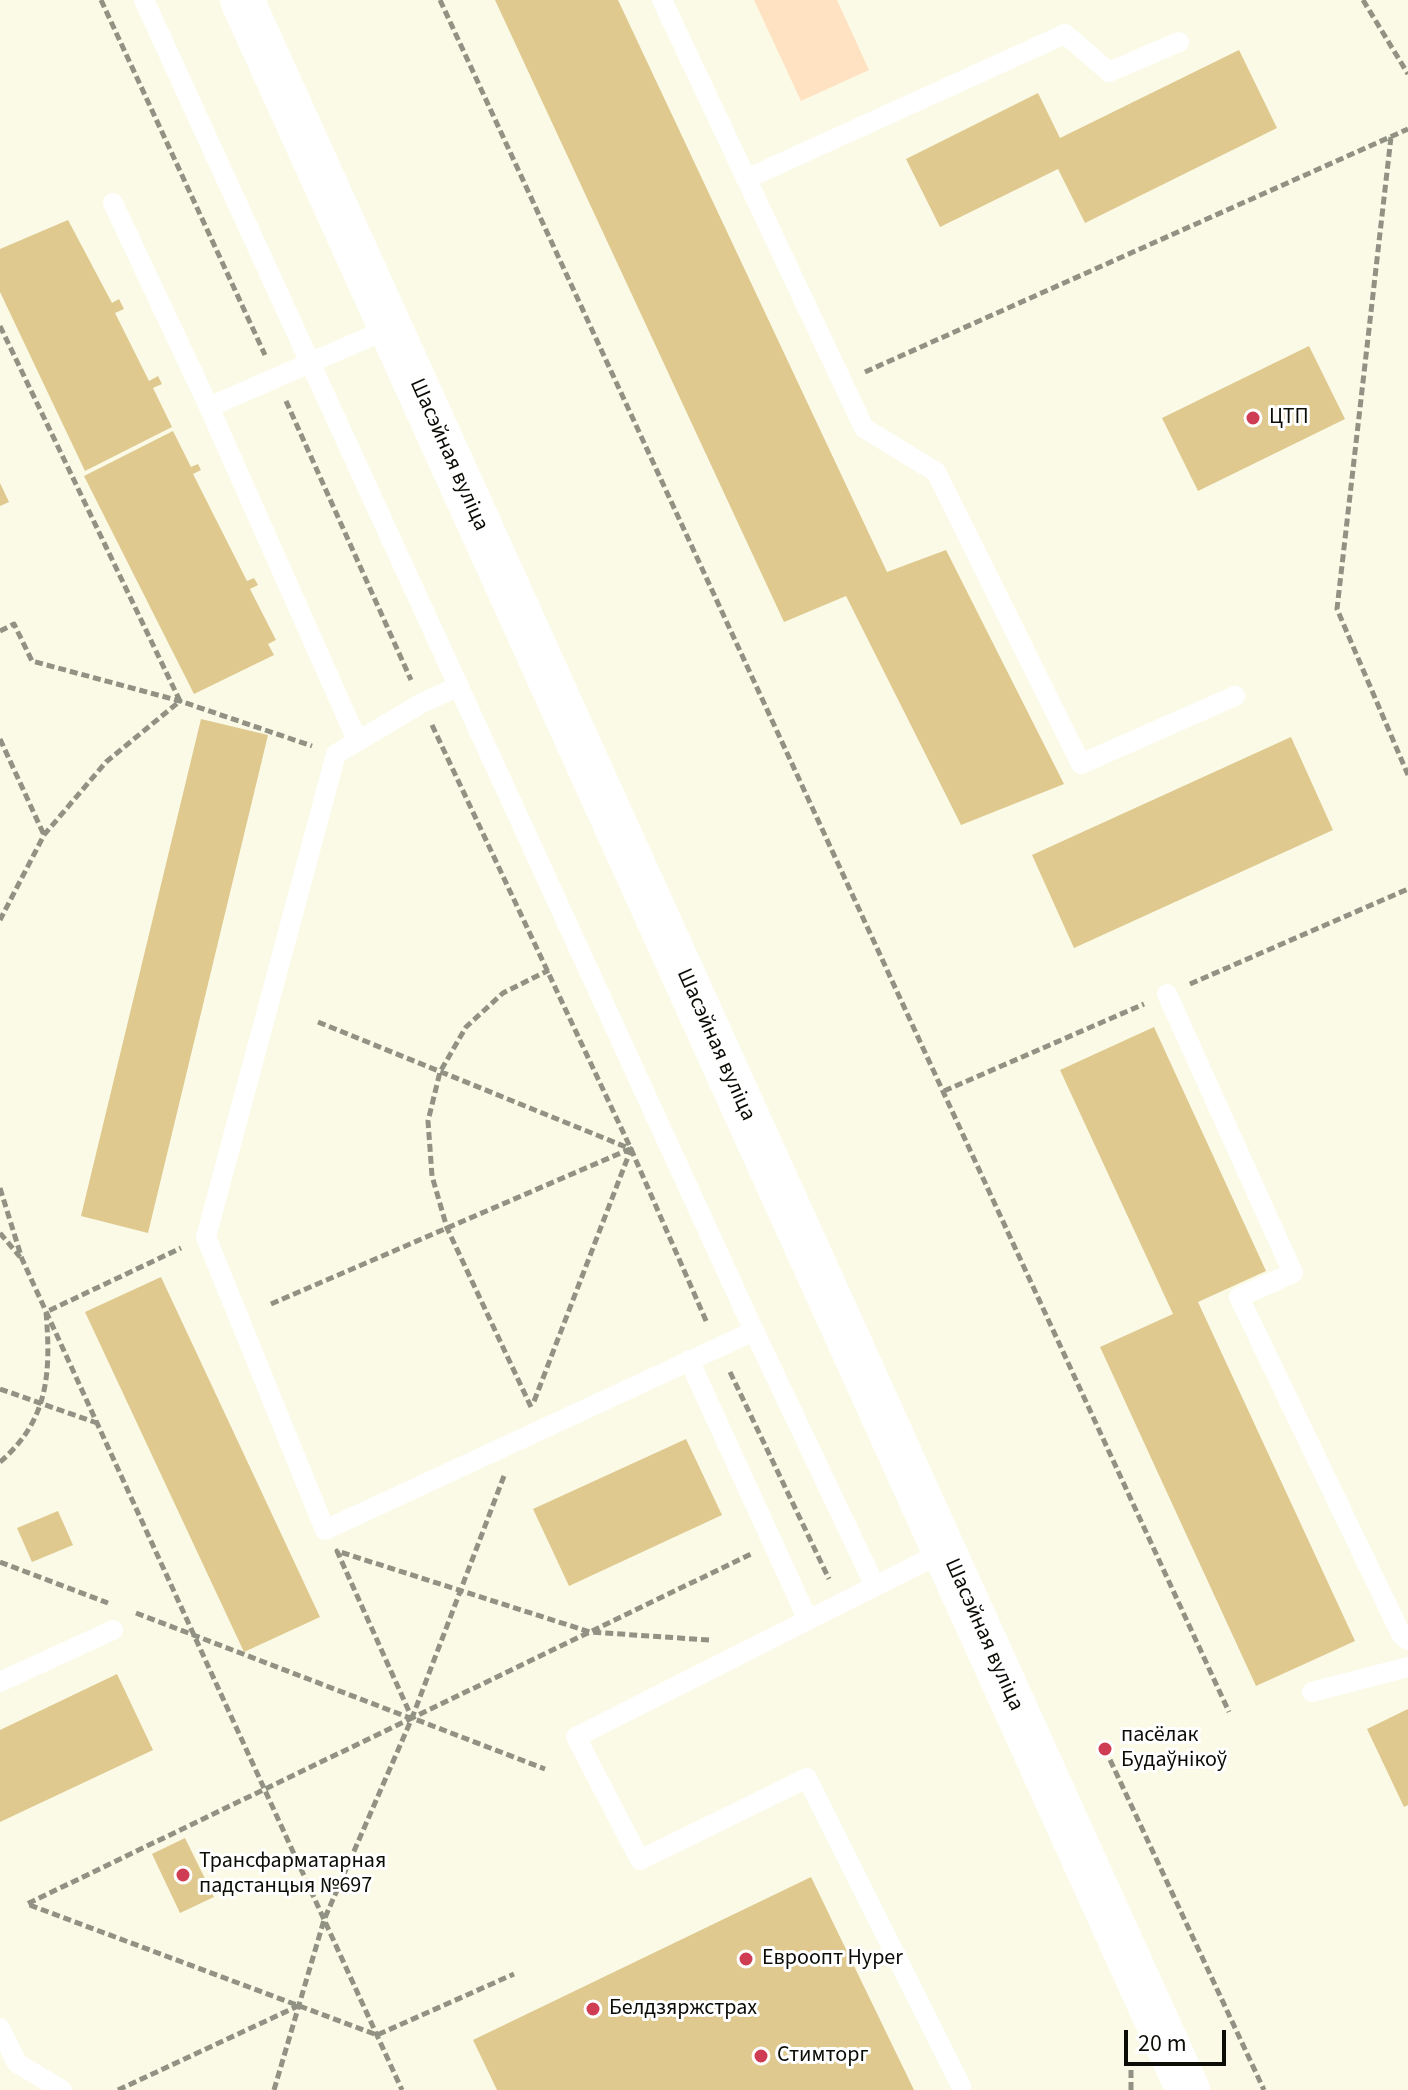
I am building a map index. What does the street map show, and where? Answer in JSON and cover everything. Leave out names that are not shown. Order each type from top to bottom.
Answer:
[{"type":"main road","name":"Шасэйная вуліца","points":[[242,0],[1188,2090]]},
{"type":"lane","points":[[144,0],[754,1331],[875,1586]]},
{"type":"lane","points":[[662,0],[864,428],[936,472],[1081,764],[1235,696]]},
{"type":"lane","points":[[746,179],[1065,34],[1109,72],[1179,42]]},
{"type":"lane","points":[[113,203],[209,407],[357,740]]},
{"type":"lane","points":[[209,407],[390,328]]},
{"type":"lane","points":[[459,686],[422,703],[336,754],[206,1237],[325,1530],[754,1331]]},
{"type":"lane","points":[[1167,994],[1293,1273],[1239,1297],[1401,1634],[1408,1640]]},
{"type":"lane","points":[[689,1360],[804,1610]]},
{"type":"lane","points":[[945,1551],[875,1586],[804,1610],[576,1737],[640,1860],[807,1778],[961,2086]]},
{"type":"lane","points":[[0,1682],[113,1630]]},
{"type":"lane","points":[[1312,1692],[1408,1667]]},
{"type":"lane","points":[[0,2028],[17,2063],[62,2090]]},
{"type":"path","points":[[101,0],[422,703],[631,1149],[718,1347],[832,1585],[804,1610]]},
{"type":"path","points":[[440,0],[1229,1712]]},
{"type":"path","points":[[1363,0],[1408,74]]},
{"type":"path","points":[[842,382],[1408,129]]},
{"type":"path","points":[[1391,137],[1337,609],[1408,775]]},
{"type":"path","points":[[0,326],[180,701]]},
{"type":"path","points":[[0,631],[14,624],[32,661],[180,701],[336,754]]},
{"type":"path","points":[[0,920],[44,835],[106,762],[180,701]]},
{"type":"path","points":[[0,739],[44,835]]},
{"type":"path","points":[[531,1408],[447,1228],[432,1176],[428,1121],[440,1072],[466,1027],[503,993],[549,970]]},
{"type":"path","points":[[318,1022],[631,1149]]},
{"type":"path","points":[[271,1304],[631,1149]]},
{"type":"path","points":[[274,2090],[324,1920],[412,1718],[631,1149]]},
{"type":"path","points":[[0,1188],[22,1259],[402,2090]]},
{"type":"path","points":[[0,1233],[22,1259]]},
{"type":"path","points":[[46,1312],[206,1237]]},
{"type":"path","points":[[0,1462],[17,1447],[42,1404],[50,1359],[46,1312]]},
{"type":"path","points":[[0,1389],[97,1423]]},
{"type":"path","points":[[514,1974],[377,2035],[27,1904],[806,1528]]},
{"type":"path","points":[[412,1718],[337,1551],[590,1632],[724,1640]]},
{"type":"path","points":[[0,1562],[120,1607]]},
{"type":"path","points":[[134,1613],[545,1769]]},
{"type":"path","points":[[1105,1749],[1264,2090]]},
{"type":"path","points":[[118,2090],[299,2006]]},
{"type":"shaded area","points":[[754,0],[837,0],[869,70],[801,101]]},
{"type":"building","points":[[495,0],[618,0],[887,572],[946,550],[1064,784],[961,825],[846,596],[784,622]]},
{"type":"building","points":[[1239,50],[1277,128],[1085,223],[1058,169],[940,227],[906,159],[1038,93],[1060,138]]},
{"type":"building","points":[[68,220],[112,303],[119,299],[124,309],[115,313],[149,381],[158,376],[162,384],[153,388],[172,427],[85,471],[0,292],[0,249]]},
{"type":"building","name":"ЦТП","points":[[1309,346],[1345,419],[1198,491],[1162,418]]},
{"type":"building","points":[[173,431],[191,467],[198,464],[201,470],[193,474],[247,581],[254,578],[258,585],[250,589],[276,640],[268,644],[274,655],[194,694],[84,476]]},
{"type":"building","points":[[0,483],[9,502],[0,506]]},
{"type":"building","points":[[201,719],[268,735],[148,1233],[81,1216]]},
{"type":"building","points":[[1291,737],[1333,830],[1074,948],[1032,855]]},
{"type":"building","points":[[1154,1027],[1266,1271],[1198,1302],[1355,1641],[1256,1686],[1100,1347],[1173,1314],[1060,1070]]},
{"type":"building","points":[[161,1277],[320,1617],[244,1652],[85,1312]]},
{"type":"building","points":[[686,1439],[722,1515],[569,1586],[533,1509]]},
{"type":"building","points":[[58,1511],[73,1545],[32,1562],[17,1528]]},
{"type":"building","points":[[117,1674],[153,1750],[0,1822],[0,1730]]},
{"type":"building","points":[[1408,1709],[1408,1805],[1404,1807],[1367,1729]]},
{"type":"building","name":"Трансфарматарная падстанцыя №697","points":[[185,1838],[214,1897],[180,1913],[152,1854]]},
{"type":"building","name":"Евроопт Hyper","points":[[811,1877],[914,2090],[497,2090],[473,2040]]},
{"type":"place","name":"ЦТП","points":[[1253,418]]},
{"type":"place","name":"пасёлак Будаўнікоў","points":[[1105,1749]]},
{"type":"place","name":"Трансфарматарная падстанцыя №697","points":[[183,1875]]},
{"type":"place","name":"Евроопт Hyper","points":[[746,1959]]},
{"type":"place","name":"Белдзяржстрах","points":[[593,2009]]},
{"type":"place","name":"Стимторг","points":[[761,2056]]}]
